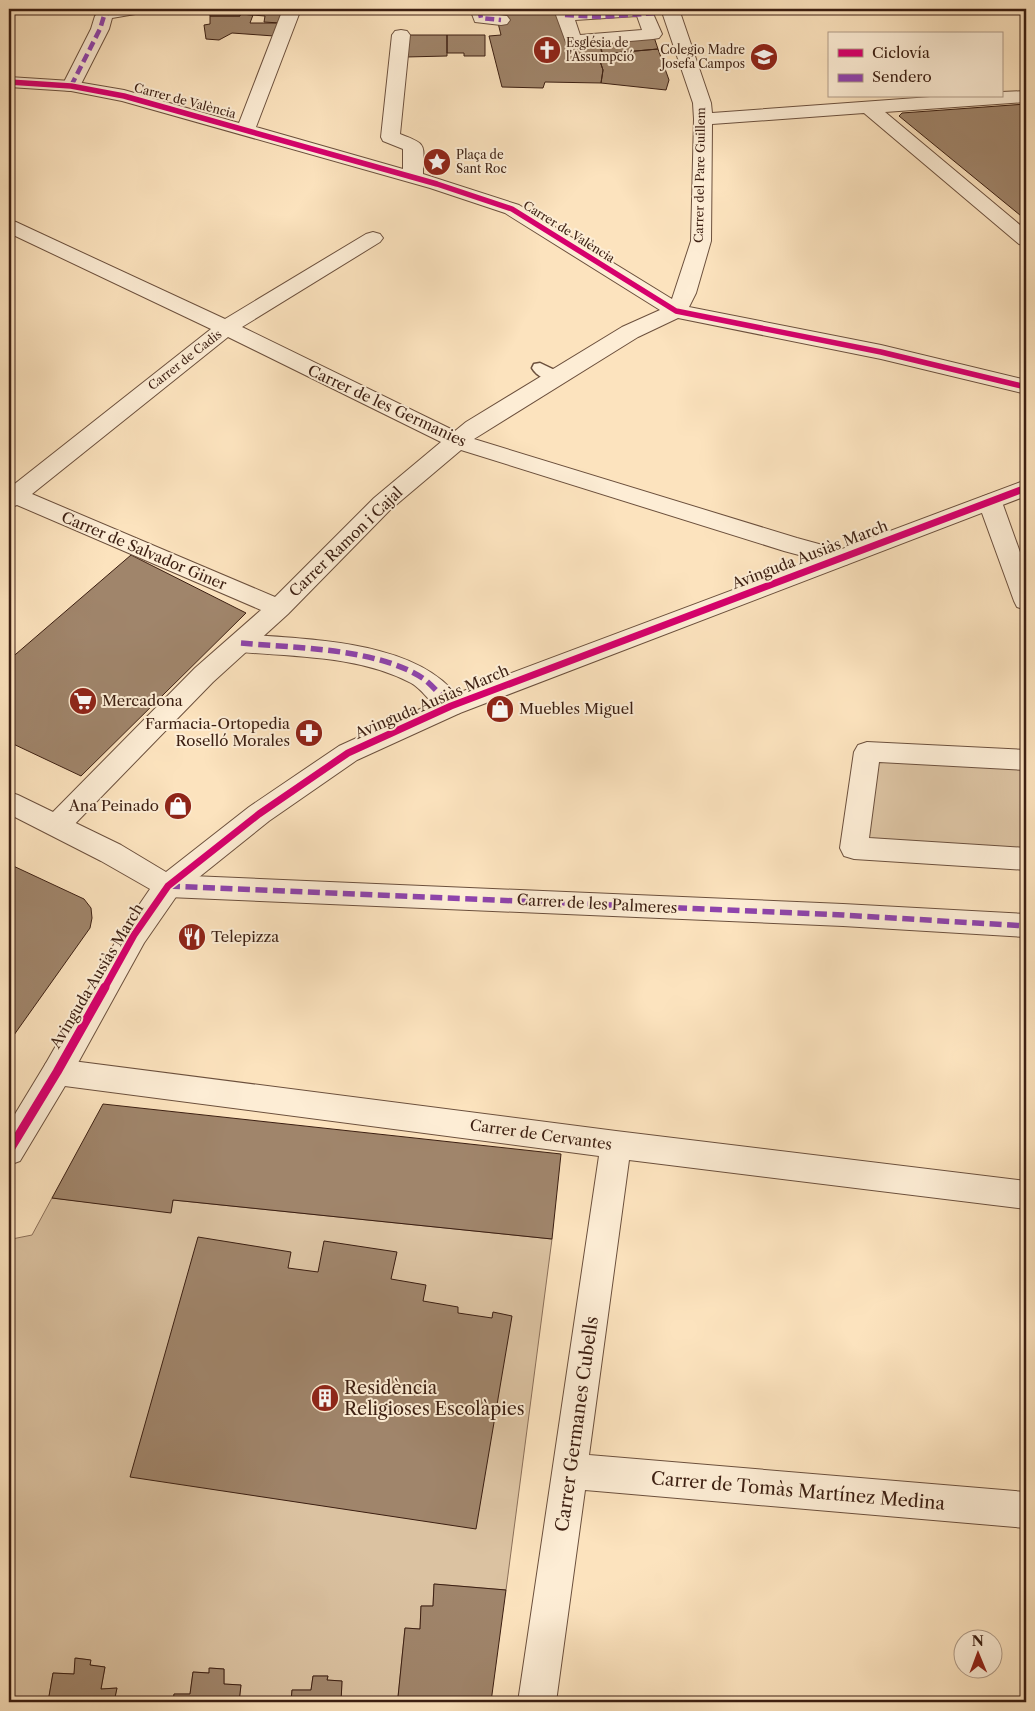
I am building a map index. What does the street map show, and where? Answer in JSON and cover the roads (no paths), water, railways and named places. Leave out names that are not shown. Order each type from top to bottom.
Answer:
[{"type":"street","points":[[71,86],[100,29],[104,16],[109,12],[135,9]]},
{"type":"street","points":[[246,130],[292,9]]},
{"type":"street","points":[[479,9],[481,18],[501,20]]},
{"type":"street","points":[[644,10],[644,14],[653,34],[573,41],[565,15],[644,10]]},
{"type":"street","points":[[644,14],[670,10]]},
{"type":"street","name":"Carrer del Pare Guillem","points":[[670,10],[702,103],[703,119],[701,242],[686,293],[676,312]]},
{"type":"street","points":[[401,35],[390,137],[413,146],[413,176]]},
{"type":"street","name":"Carrer de València","points":[[9,82],[71,86],[124,96],[413,176],[512,209],[676,312],[881,352],[1026,387]]},
{"type":"street","points":[[1002,98],[1026,96]]},
{"type":"street","points":[[703,119],[1000,98]]},
{"type":"street","points":[[869,108],[1026,240]]},
{"type":"street","points":[[9,248],[18,231]]},
{"type":"street","name":"Carrer de les Germanies","points":[[18,231],[226,328],[457,441],[792,545],[840,558]]},
{"type":"street","name":"Carrer de Cadis","points":[[10,496],[226,328],[373,238]]},
{"type":"street","name":"Carrer Ramon i Cajal","points":[[58,825],[204,675],[279,608],[382,504],[457,441],[547,373],[630,332],[676,312]]},
{"type":"street","name":"Avinguda Ausiàs March","points":[[9,1151],[57,1072],[134,935],[168,886],[259,814],[348,753],[451,706],[1026,488]]},
{"type":"street","name":"Carrer de Salvador Giner","points":[[10,496],[279,608]]},
{"type":"street","points":[[990,502],[1026,601]]},
{"type":"street","name":"Avinguda Ausiàs March","points":[[241,643],[350,654],[383,660],[422,678],[451,706]]},
{"type":"street","points":[[1026,760],[867,752],[854,848],[1026,859]]},
{"type":"street","points":[[9,802],[58,825],[168,886]]},
{"type":"street","name":"Carrer de les Palmeres","points":[[168,886],[833,914],[1026,926]]},
{"type":"street","name":"Carrer de Cervantes","points":[[57,1072],[616,1146],[1026,1195]]},
{"type":"street","name":"Carrer Germanes Cubells","points":[[537,1702],[616,1146]]},
{"type":"street","name":"Carrer de Tomàs Martínez Medina","points":[[570,1472],[1026,1510]]},
{"type":"place","name":"Església de l'Assumpció","points":[[547,50]]},
{"type":"place","name":"Colegio Madre Josefa Campos","points":[[764,57]]},
{"type":"place","name":"Plaça de Sant Roc","points":[[437,162]]},
{"type":"place","name":"Mercadona","points":[[83,701]]},
{"type":"place","name":"Muebles Miguel","points":[[500,709]]},
{"type":"place","name":"Farmacia-Ortopedia Roselló Morales","points":[[309,733]]},
{"type":"place","name":"Ana Peinado","points":[[178,806]]},
{"type":"place","name":"Telepizza","points":[[192,937]]},
{"type":"place","name":"Residència Religioses Escolàpies","points":[[325,1398]]}]
